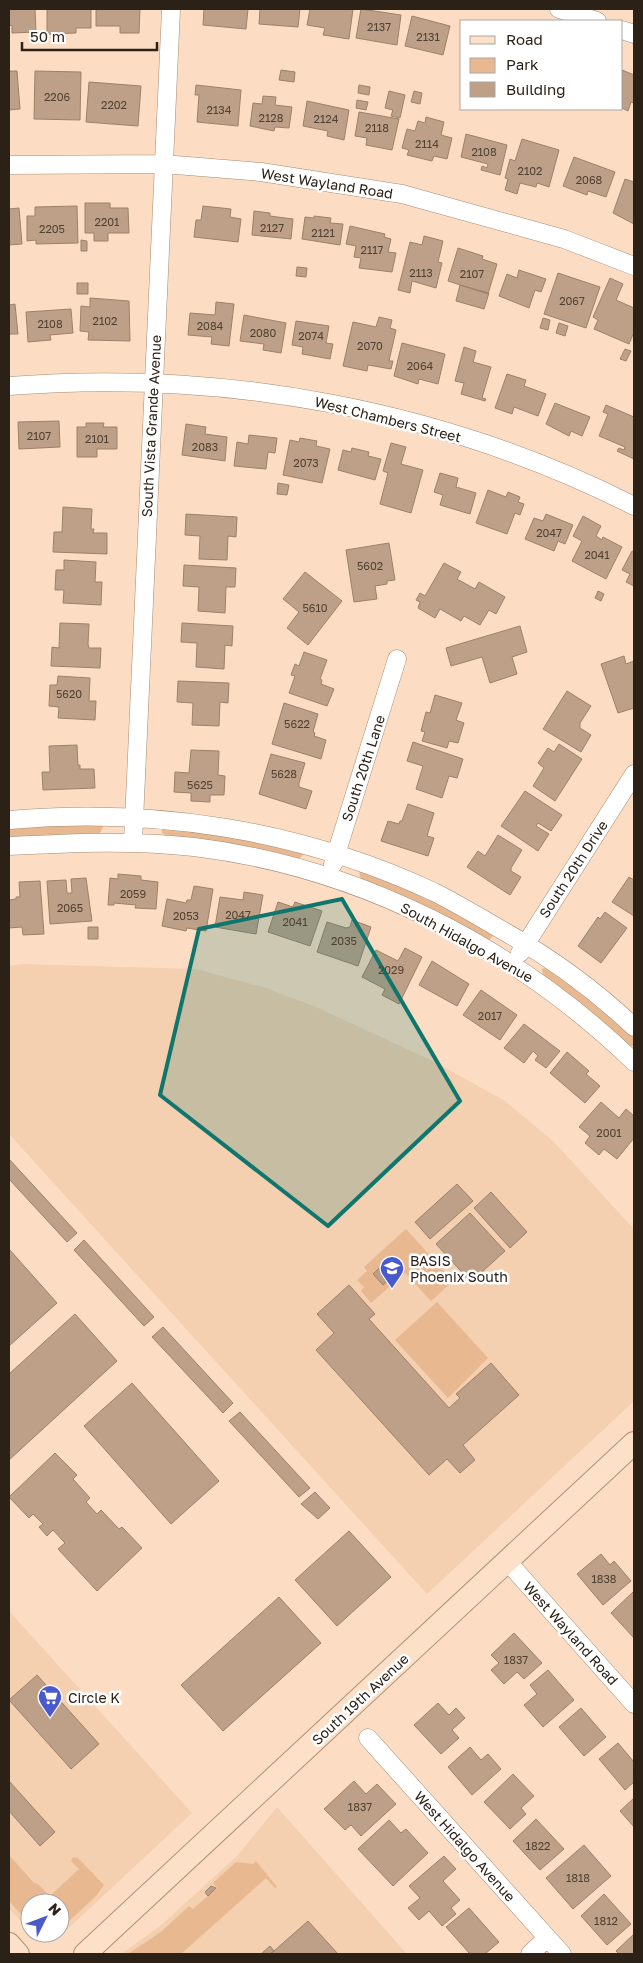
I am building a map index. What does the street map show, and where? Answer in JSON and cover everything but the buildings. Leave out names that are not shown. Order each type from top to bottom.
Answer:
[{"type":"main road","name":"South 19th Avenue","points":[[85,1954],[634,1443]]},
{"type":"main road","points":[[9,1944],[18,1954]]},
{"type":"street","name":"South Vista Grande Avenue","points":[[133,843],[171,9]]},
{"type":"street","points":[[559,9],[594,20]]},
{"type":"street","name":"West Wayland Road","points":[[9,165],[163,164],[261,172],[402,194],[564,239],[634,266]]},
{"type":"street","name":"West Chambers Street","points":[[9,386],[70,381],[154,384],[236,389],[330,403],[416,424],[493,446],[536,462],[634,506]]},
{"type":"street","name":"South 20th Lane","points":[[329,877],[397,659]]},
{"type":"street","name":"South 20th Drive","points":[[513,965],[634,774]]},
{"type":"street","name":"South Hidalgo Avenue","points":[[9,820],[135,817],[200,823],[273,837],[336,854],[433,892],[526,943],[600,997],[634,1027]]},
{"type":"street","name":"South Hidalgo Avenue","points":[[9,846],[133,843],[192,847],[255,857],[329,877],[374,893],[424,916],[513,965],[575,1010],[634,1062]]},
{"type":"street","name":"West Wayland Road","points":[[507,1561],[634,1704]]},
{"type":"street","name":"West Hidalgo Avenue","points":[[368,1738],[562,1954]]},
{"type":"street","points":[[530,1954],[548,1938]]},
{"type":"highlighted area","points":[[342,899],[460,1101],[328,1226],[160,1095],[199,929]]},
{"type":"shaded area","name":"BASIS Phoenix South","points":[[22,964],[195,969],[263,987],[316,1007],[435,1062],[505,1101],[553,1141],[634,1229],[634,1401],[427,1594],[9,1134],[9,966]]},
{"type":"shaded area","points":[[9,1611],[192,1813],[70,1926],[70,1893],[20,1893],[20,1920],[9,1909]]},
{"type":"shaded area","points":[[277,1807],[407,1954],[121,1954],[159,1927],[237,1856]]},
{"type":"green space","points":[[41,824],[103,827],[100,833],[9,838],[9,827]]},
{"type":"green space","points":[[162,827],[241,835],[303,853],[303,855],[298,860],[224,843],[165,835],[162,833]]},
{"type":"green space","points":[[363,870],[454,909],[494,935],[489,940],[418,903],[361,879],[359,873]]},
{"type":"green space","points":[[546,967],[593,1001],[634,1037],[634,1046],[629,1046],[543,975],[542,969]]},
{"type":"green space","points":[[406,1229],[453,1281],[431,1301],[405,1273],[371,1303],[361,1291],[364,1287],[357,1280],[367,1271],[364,1267]]},
{"type":"green space","points":[[437,1302],[488,1358],[448,1398],[395,1340]]},
{"type":"green space","points":[[9,1855],[34,1883],[38,1884],[47,1893],[20,1893],[20,1913],[9,1901]]},
{"type":"green space","points":[[73,1857],[78,1858],[104,1885],[97,1895],[70,1920],[70,1893],[53,1893],[79,1869],[71,1861]]},
{"type":"green space","points":[[256,1861],[277,1887],[275,1888],[266,1878],[181,1954],[128,1954],[162,1931],[189,1906],[193,1909],[217,1888],[213,1883],[236,1862],[253,1864]]},
{"type":"place","name":"BASIS Phoenix South","points":[[392,1289]]},
{"type":"place","name":"Circle K","points":[[50,1718]]}]
